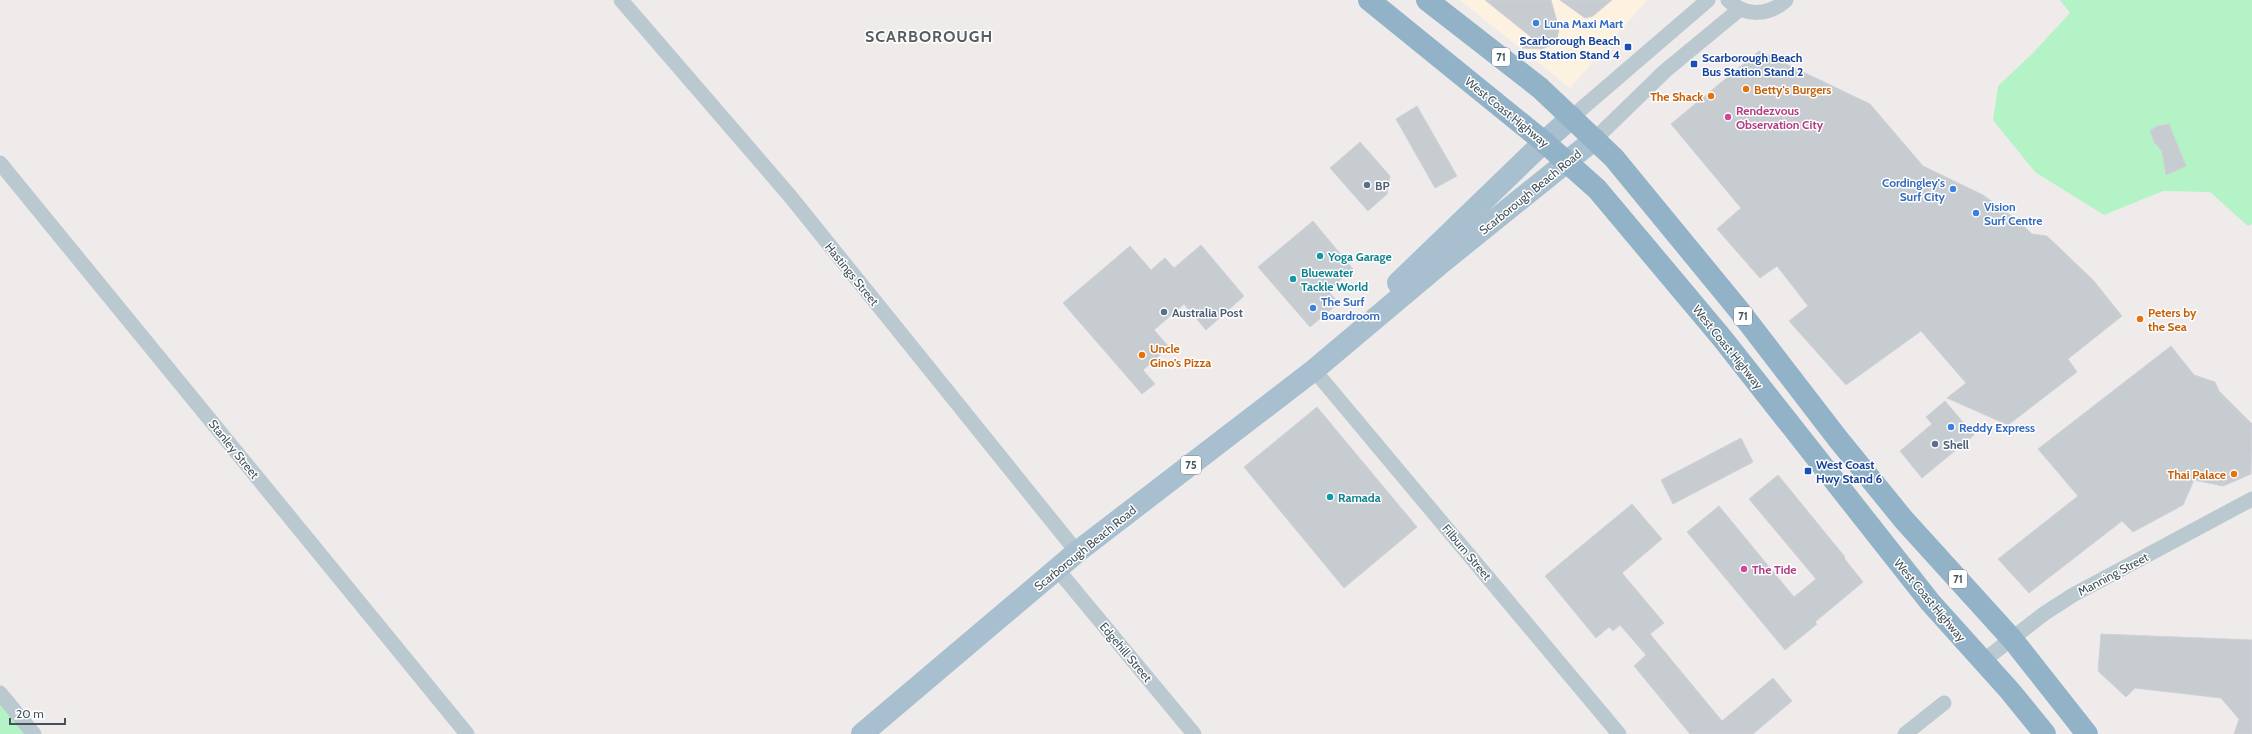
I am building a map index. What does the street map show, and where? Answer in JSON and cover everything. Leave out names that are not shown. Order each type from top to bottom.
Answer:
[{"type":"highway","name":"West Coast Highway","points":[[1369,0],[1544,142],[1597,189],[1718,333],[1930,602],[1984,661],[2045,734]]},
{"type":"highway","name":"71","points":[[1427,0],[1530,80],[1572,117],[1614,158],[1666,219],[1834,434],[1904,520],[2012,639],[2087,734]]},
{"type":"main road","name":"Scarborough Beach Road","points":[[1314,370],[1391,290],[1544,142],[1572,117]]},
{"type":"main road","name":"Scarborough Beach Road","points":[[862,734],[1077,552],[1314,370],[1595,139]]},
{"type":"street","name":"Hastings Street","points":[[621,0],[790,196],[1077,552]]},
{"type":"street","name":"Scarborough Beach Road","points":[[1572,117],[1708,0]]},
{"type":"street","points":[[1728,0],[1740,9],[1750,12],[1765,12],[1779,6],[1786,0]]},
{"type":"street","name":"Scarborough Beach Road","points":[[1595,139],[1665,71],[1740,9]]},
{"type":"street","name":"Stanley Street","points":[[0,164],[467,734]]},
{"type":"street","name":"Filburn Street","points":[[1314,370],[1619,734]]},
{"type":"street","name":"Manning Street","points":[[1984,661],[2073,595],[2247,504],[2252,499]]},
{"type":"street","name":"Edgehill Street","points":[[1057,569],[1194,734]]},
{"type":"street","points":[[0,693],[34,734]]},
{"type":"street","points":[[1905,734],[1944,703]]},
{"type":"shaded area","points":[[1460,0],[1647,0],[1570,88]]},
{"type":"green space","points":[[2060,0],[2252,0],[2252,224],[2248,226],[2210,192],[2163,191],[2104,215],[2035,172],[1993,120],[1998,86],[2032,54],[2070,13]]},
{"type":"green space","points":[[0,702],[25,734],[0,734]]},
{"type":"building","name":"Luna Maxi Mart","points":[[1485,0],[1551,0],[1559,29],[1557,38],[1551,45],[1542,49],[1522,48],[1531,37]]},
{"type":"building","points":[[1560,0],[1612,0],[1593,16],[1585,18]]},
{"type":"building","points":[[1759,51],[1870,104],[1923,166],[1983,195],[2017,220],[2032,234],[2047,236],[2093,280],[2122,316],[2068,359],[2077,372],[2008,425],[1947,398],[1966,383],[1921,331],[1846,385],[1789,321],[1808,306],[1777,266],[1760,278],[1717,229],[1741,208],[1671,124]]},
{"type":"building","name":"BP","points":[[1417,106],[1457,176],[1435,188],[1396,119]]},
{"type":"building","points":[[2169,124],[2186,166],[2166,175],[2162,151],[2154,142],[2150,131],[2157,126]]},
{"type":"building","name":"BP","points":[[1360,142],[1390,176],[1387,194],[1368,211],[1330,168]]},
{"type":"building","points":[[1313,221],[1353,269],[1328,291],[1339,303],[1310,327],[1258,267]]},
{"type":"building","points":[[1201,245],[1244,296],[1206,330],[1184,304],[1154,330],[1169,347],[1143,370],[1155,384],[1142,394],[1063,303],[1130,246],[1151,270],[1165,258],[1174,268]]},
{"type":"building","points":[[2171,346],[2194,375],[2215,382],[2219,391],[2252,424],[2251,474],[2223,486],[2194,480],[2183,505],[2133,532],[2122,521],[2029,593],[1998,559],[2078,496],[2038,449]]},
{"type":"building","name":"Shell","points":[[1945,401],[1974,435],[1922,478],[1900,451],[1932,424],[1926,417]]},
{"type":"building","name":"Ramada","points":[[1317,407],[1417,527],[1344,588],[1244,467]]},
{"type":"building","points":[[1741,438],[1753,462],[1673,504],[1661,480]]},
{"type":"building","name":"The Tide","points":[[1778,475],[1845,557],[1844,558],[1863,582],[1815,622],[1817,624],[1785,650],[1687,532],[1719,506],[1794,597],[1816,579],[1749,499]]},
{"type":"building","points":[[1632,504],[1662,539],[1622,573],[1664,623],[1650,634],[1722,721],[1773,678],[1792,701],[1753,734],[1690,734],[1634,666],[1646,655],[1620,625],[1613,631],[1609,627],[1596,638],[1545,576]]},
{"type":"building","points":[[2101,634],[2252,640],[2252,734],[2234,734],[2239,719],[2221,698],[2135,688],[2126,697],[2098,671]]},
{"type":"place","name":"Luna Maxi Mart","points":[[1536,23]]},
{"type":"place","name":"Scarborough Beach Bus Station Stand 4","points":[[1628,47]]},
{"type":"place","name":"Scarborough Beach Bus Station Stand 2","points":[[1694,64]]},
{"type":"place","name":"Betty's Burgers","points":[[1746,89]]},
{"type":"place","name":"The Shack","points":[[1711,96]]},
{"type":"place","name":"Rendezvous Observation City","points":[[1728,117]]},
{"type":"place","name":"BP","points":[[1367,185]]},
{"type":"place","name":"Cordingley's Surf City","points":[[1953,189]]},
{"type":"place","name":"Vision Surf Centre","points":[[1976,213]]},
{"type":"place","name":"Yoga Garage","points":[[1320,256]]},
{"type":"place","name":"Bluewater Tackle World","points":[[1293,279]]},
{"type":"place","name":"The Surf Boardroom","points":[[1313,308]]},
{"type":"place","name":"Australia Post","points":[[1164,312]]},
{"type":"place","name":"Peters by the Sea","points":[[2140,319]]},
{"type":"place","name":"Uncle Gino's Pizza","points":[[1142,355]]},
{"type":"place","name":"Reddy Express","points":[[1951,427]]},
{"type":"place","name":"Shell","points":[[1935,444]]},
{"type":"place","name":"West Coast Hwy Stand 6","points":[[1808,471]]},
{"type":"place","name":"Thai Palace","points":[[2234,474]]},
{"type":"place","name":"Ramada","points":[[1330,497]]},
{"type":"place","name":"The Tide","points":[[1744,569]]},
{"type":"district","name":"SCARBOROUGH","points":[[929,36]]}]
